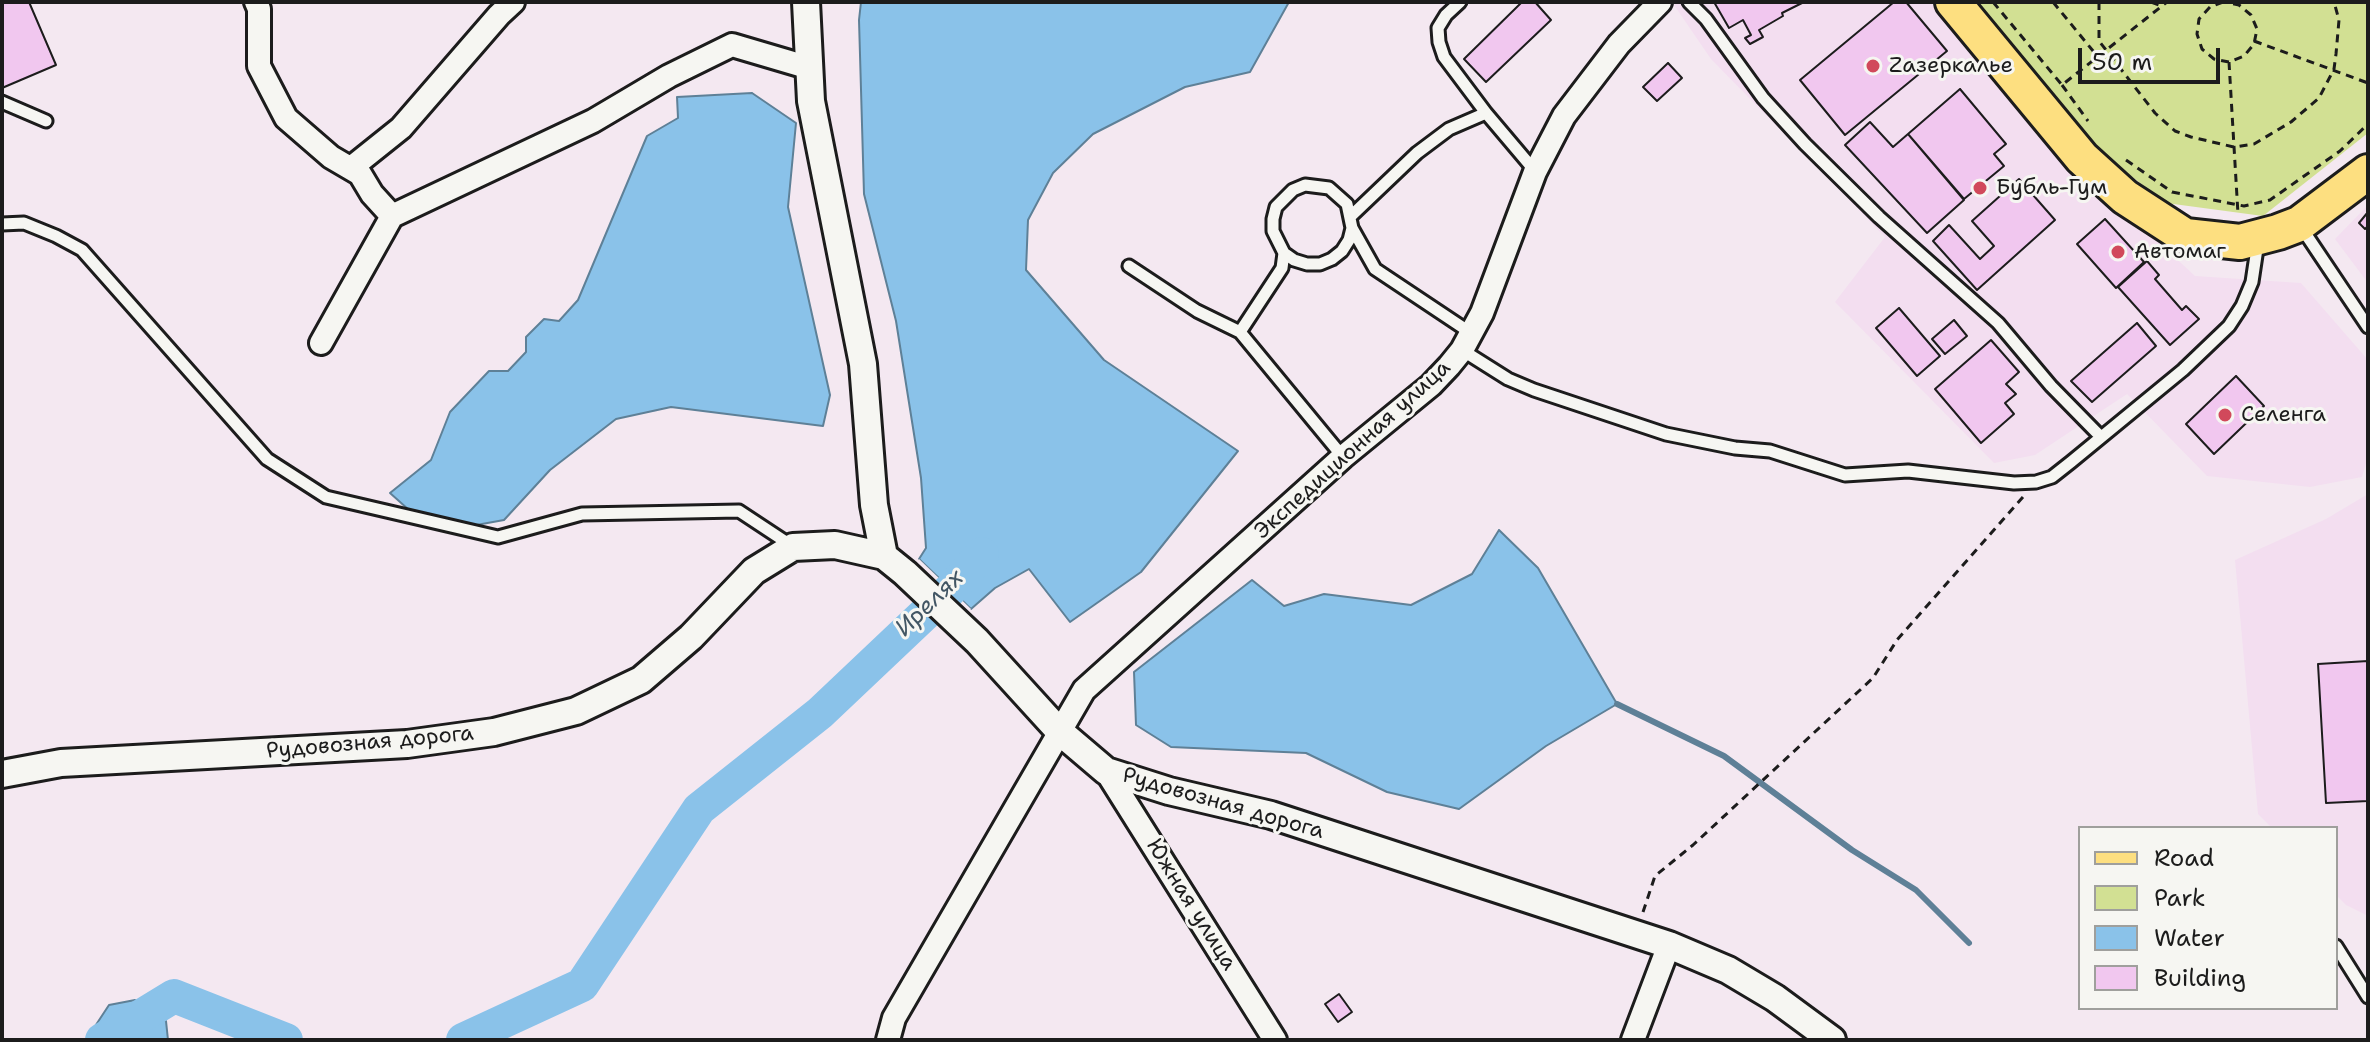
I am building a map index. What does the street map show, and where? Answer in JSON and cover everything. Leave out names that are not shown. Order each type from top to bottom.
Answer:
[{"type":"main road","points":[[1953,2],[2065,139],[2125,197],[2185,236],[2250,240],[2299,224],[2368,172]]},
{"type":"street","points":[[256,2],[259,9],[259,66],[286,118],[331,157],[360,174],[372,194],[392,216]]},
{"type":"street","points":[[351,168],[401,128],[513,2]]},
{"type":"street","points":[[806,2],[811,101],[863,364],[874,505],[884,556]]},
{"type":"street","name":"Экспедиционная улица","points":[[888,1040],[894,1018],[1084,690],[1343,457],[1431,385],[1466,342],[1482,313],[1535,172],[1564,116],[1619,44],[1660,2]]},
{"type":"street","points":[[321,343],[392,216],[593,121],[669,76],[732,45],[810,68]]},
{"type":"street","name":"Рудовозная дорога","points":[[2,774],[61,763],[407,744],[494,732],[576,711],[641,680],[691,637],[754,571],[793,547],[835,545],[884,556],[905,573],[958,623],[1059,731],[1106,771],[1169,791],[1286,820],[1669,945],[1728,970],[1775,998],[1832,1040]]},
{"type":"street","name":"Южная улица","points":[[1106,771],[1275,1040]]},
{"type":"street","points":[[1633,1040],[1669,945]]},
{"type":"lane","points":[[1460,2],[1438,28],[1444,57],[1535,172]]},
{"type":"lane","points":[[1689,2],[1706,19],[1763,98],[1805,144],[1879,217],[1998,323],[2051,386],[2100,436]]},
{"type":"lane","points":[[2,102],[46,121]]},
{"type":"lane","points":[[1486,113],[1449,129],[1417,153],[1352,222],[1349,240],[1332,259],[1320,264],[1307,264],[1284,253],[1273,231],[1276,207],[1293,190],[1305,185],[1329,188],[1339,195],[1352,222],[1375,269],[1508,379],[1666,434],[1735,448],[1770,451],[1845,475],[1908,471],[2014,483],[2036,482],[2052,477],[2183,370],[2229,326],[2252,282],[2250,240]]},
{"type":"lane","points":[[2,224],[24,223],[82,250],[267,459],[326,497],[498,537],[582,514],[739,511],[793,547]]},
{"type":"lane","points":[[2299,224],[2368,327]]},
{"type":"lane","points":[[1240,332],[1282,268],[1284,253]]},
{"type":"lane","points":[[1129,266],[1197,311],[1240,332],[1343,457]]},
{"type":"lane","points":[[2338,949],[2368,997]]},
{"type":"path","points":[[1993,2],[2089,122]]},
{"type":"path","points":[[2053,2],[2098,57]]},
{"type":"path","points":[[2099,2],[2099,41],[2155,113],[2175,131],[2234,147],[2254,144],[2291,122],[2319,98],[2334,69],[2339,20],[2334,2]]},
{"type":"path","points":[[2151,2],[2162,6]]},
{"type":"path","points":[[2062,85],[2167,2]]},
{"type":"path","points":[[2206,2],[2210,7]]},
{"type":"path","points":[[2224,2],[2239,5],[2251,15],[2257,29],[2254,41],[2244,56],[2229,62],[2214,59],[2202,49],[2197,34],[2199,19],[2210,7],[2224,2]]},
{"type":"path","points":[[2254,41],[2368,83]]},
{"type":"path","points":[[2229,62],[2238,206],[2250,240]]},
{"type":"path","points":[[2117,154],[2172,192],[2238,206],[2270,200],[2340,151],[2368,124]]},
{"type":"path","points":[[1646,906],[1655,876],[1693,845],[1873,678],[1897,640],[2036,482]]},
{"type":"shaded area","points":[[1678,2],[1930,2],[2042,134],[2195,276],[2301,283],[2368,360],[2368,457],[2362,477],[2310,487],[2207,476],[2127,394],[2035,455],[1994,463],[1835,302],[1885,237],[1711,59],[1674,5]]},
{"type":"shaded area","points":[[2368,205],[2368,283],[2335,239]]},
{"type":"shaded area","points":[[2368,494],[2368,916],[2346,905],[2338,897],[2338,826],[2270,826],[2258,814],[2235,560],[2326,519]]},
{"type":"green space","points":[[1967,2],[2368,2],[2368,133],[2263,216],[2166,203],[2091,145]]},
{"type":"water","points":[[861,2],[1289,2],[1250,72],[1185,87],[1093,134],[1053,173],[1028,220],[1026,270],[1104,360],[1238,451],[1141,572],[1070,622],[1029,569],[995,588],[971,609],[919,559],[926,548],[921,478],[896,321],[864,194]]},
{"type":"water","points":[[752,93],[796,123],[788,207],[830,395],[823,426],[671,407],[616,419],[550,470],[504,520],[471,526],[409,510],[390,493],[431,460],[450,412],[489,371],[508,371],[526,352],[526,337],[544,319],[559,321],[578,300],[647,136],[678,118],[677,97]]},
{"type":"water","points":[[1499,530],[1538,568],[1617,704],[1546,746],[1459,809],[1387,792],[1306,753],[1171,747],[1136,725],[1134,672],[1252,580],[1284,606],[1324,594],[1411,605],[1472,574]]},
{"type":"water","points":[[135,1000],[166,1021],[168,1040],[86,1040],[109,1005]]},
{"type":"pier","points":[[919,559],[971,609],[969,612],[916,562]]},
{"type":"building","points":[[2,2],[29,2],[56,65],[2,88]]},
{"type":"building","points":[[1522,2],[1535,2],[1551,20],[1486,82],[1464,59]]},
{"type":"building","points":[[1714,2],[1804,2],[1759,30],[1763,37],[1750,44],[1745,38],[1751,35],[1743,20],[1729,28]]},
{"type":"building","name":"Zазеркалье","points":[[1894,2],[1906,2],[1947,51],[1845,135],[1800,80]]},
{"type":"building","points":[[1668,63],[1682,78],[1657,101],[1643,87]]},
{"type":"building","points":[[1960,89],[2006,144],[1994,154],[2004,166],[1964,199],[1908,134]]},
{"type":"building","points":[[1870,122],[1893,147],[1908,134],[1964,200],[1927,233],[1845,145]]},
{"type":"building","points":[[2019,179],[2055,220],[1977,290],[1933,241],[1949,225],[1980,259],[1994,246],[1972,221]]},
{"type":"building","points":[[2368,212],[2368,226],[2365,229],[2359,223]]},
{"type":"building","points":[[2105,219],[2144,262],[2116,288],[2077,244]]},
{"type":"building","points":[[2147,261],[2159,275],[2155,279],[2182,310],[2186,306],[2199,319],[2170,345],[2118,287]]},
{"type":"building","points":[[1899,308],[1940,356],[1917,376],[1876,328]]},
{"type":"building","points":[[1954,320],[1967,336],[1945,354],[1932,339]]},
{"type":"building","points":[[2137,323],[2156,346],[2092,402],[2071,381]]},
{"type":"building","points":[[1991,340],[2019,372],[2006,384],[2016,394],[2005,403],[2014,414],[1981,443],[1935,389]]},
{"type":"building","name":"Селенга","points":[[2236,376],[2264,406],[2214,454],[2186,424]]},
{"type":"building","points":[[2368,661],[2368,801],[2326,803],[2318,664]]},
{"type":"building","points":[[1339,994],[1352,1012],[1338,1022],[1325,1004]]},
{"type":"waterway","name":"Ирелях","points":[[463,1040],[582,985],[699,809],[820,713],[951,589],[982,554]]},
{"type":"waterway","points":[[1617,704],[1724,756],[1852,850],[1916,890],[1969,943]]},
{"type":"waterway","name":"Ирелях","points":[[102,1040],[174,996],[286,1040]]},
{"type":"place","name":"Zазеркалье","points":[[1873,66]]},
{"type":"place","name":"Бубль-Гум","points":[[1980,188]]},
{"type":"place","name":"Автомаг","points":[[2118,252]]},
{"type":"place","name":"Селенга","points":[[2225,415]]}]
